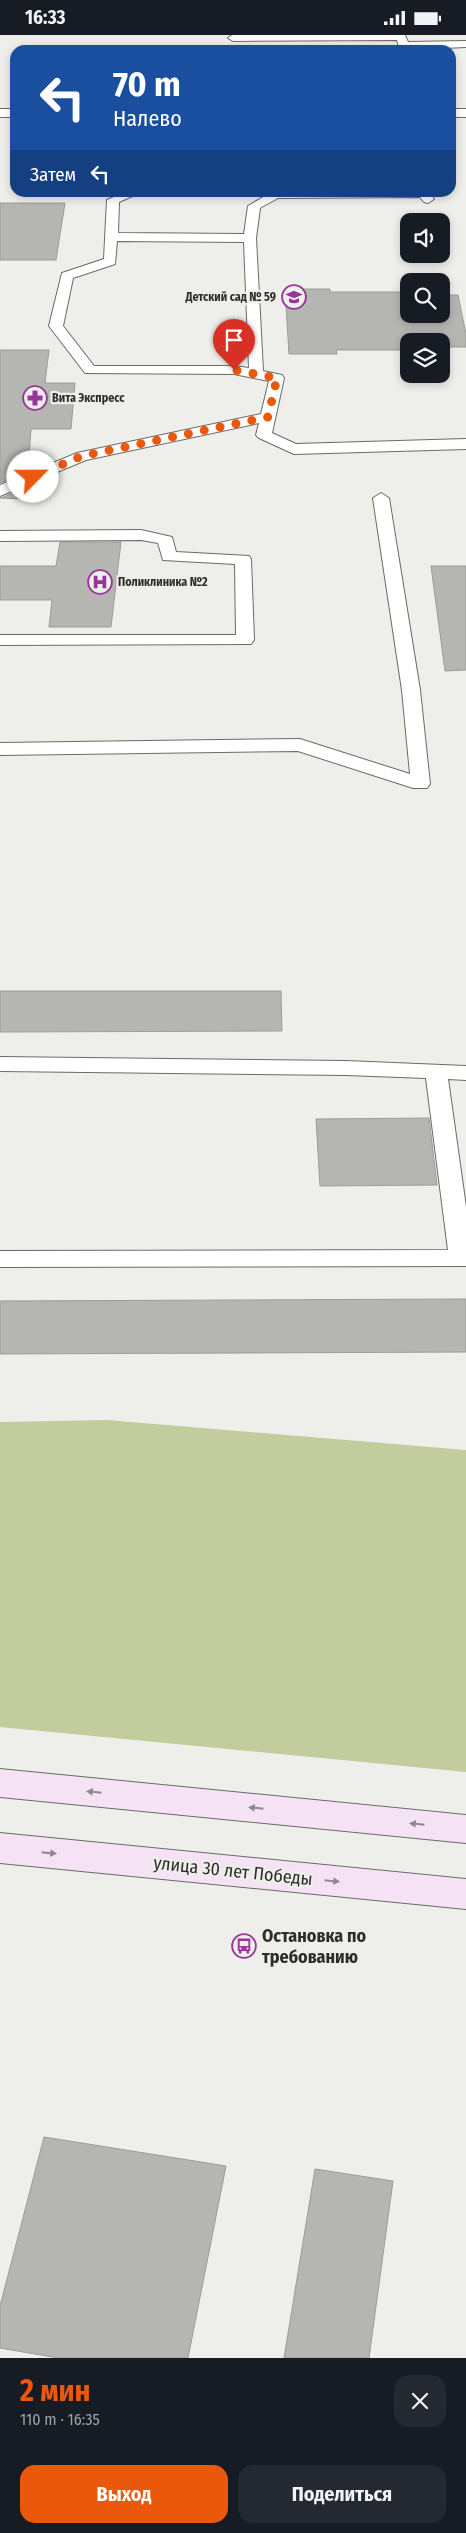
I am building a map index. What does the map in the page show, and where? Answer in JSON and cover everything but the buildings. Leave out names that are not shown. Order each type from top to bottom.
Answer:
[{"type":"main road","points":[[0,1783],[466,1829]]},
{"type":"main road","name":"улица 30 лет Победы","points":[[0,1848],[466,1894]]},
{"type":"lane","points":[[233,36],[402,37],[404,45]]},
{"type":"lane","points":[[122,197],[113,200],[110,261],[67,276],[56,325],[90,370],[234,370],[277,378],[264,435],[294,449],[466,444]]},
{"type":"lane","points":[[256,375],[250,238],[254,206],[269,197]]},
{"type":"lane","points":[[112,237],[250,238]]},
{"type":"lane","points":[[0,491],[82,456],[268,417]]},
{"type":"lane","points":[[0,749],[300,745],[420,785],[411,690],[381,499]]},
{"type":"lane","points":[[0,536],[141,535],[166,540],[169,557],[243,559],[245,639],[0,640]]},
{"type":"lane","points":[[0,1064],[346,1068],[466,1073]]},
{"type":"lane","points":[[0,1259],[463,1259],[436,1072]]},
{"type":"green space","points":[[107,1420],[466,1450],[466,1772],[0,1727],[0,1422]]},
{"type":"place","name":"Детский сад № 59","points":[[294,297]]},
{"type":"place","name":"Вита Экспресс","points":[[35,398]]},
{"type":"place","name":"Поликлиника №2","points":[[100,582]]},
{"type":"place","name":"Остановка по требованию","points":[[244,1946]]},
{"type":"route","points":[[33,477],[82,456],[268,417],[277,378],[234,370]]}]
